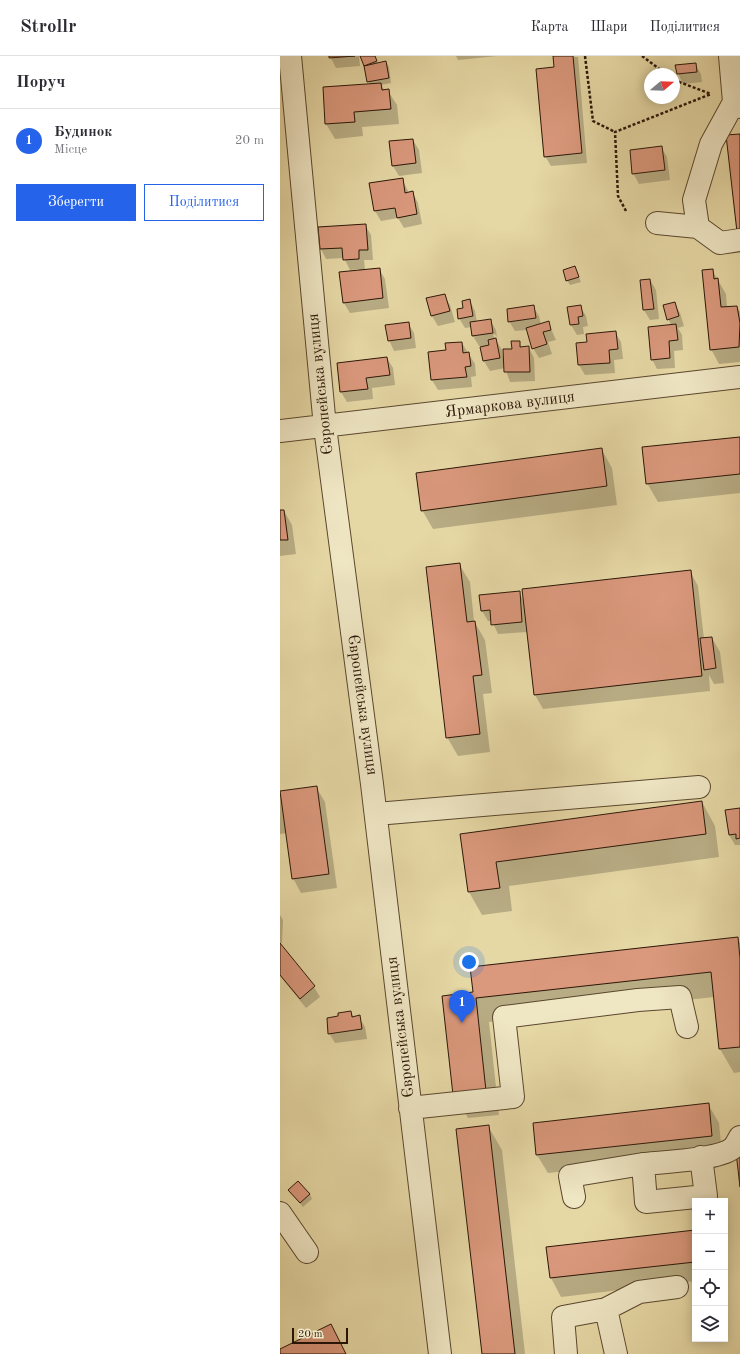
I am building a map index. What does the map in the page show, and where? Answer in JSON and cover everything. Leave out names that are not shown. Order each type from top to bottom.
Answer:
[{"type":"street","name":"Європейська вулиця","points":[[290,56],[288,119],[325,427],[376,814],[440,1354]]},
{"type":"street","points":[[698,227],[694,200],[711,144],[737,104],[730,56]]},
{"type":"street","points":[[658,223],[698,227],[720,243],[740,240]]},
{"type":"street","name":"Ярмаркова вулиця","points":[[280,431],[325,427],[740,377]]},
{"type":"street","points":[[376,814],[699,787]]},
{"type":"street","points":[[410,1108],[513,1097],[504,1017],[638,1000],[680,997],[687,1027]]},
{"type":"street","points":[[574,1197],[570,1176],[643,1164],[713,1156],[733,1148],[740,1137]]},
{"type":"street","points":[[643,1164],[646,1202],[699,1197],[706,1196],[701,1157]]},
{"type":"street","points":[[280,1213],[307,1252]]},
{"type":"street","points":[[566,1354],[563,1317],[606,1309],[639,1292],[677,1287]]},
{"type":"street","points":[[606,1309],[616,1354]]},
{"type":"path","points":[[585,56],[593,121],[615,132],[711,94]]},
{"type":"path","points":[[642,56],[658,68]]},
{"type":"path","points":[[680,82],[737,104]]},
{"type":"path","points":[[615,132],[618,196],[626,211]]},
{"type":"building","points":[[329,56],[355,56],[329,58]]},
{"type":"building","points":[[360,56],[375,56],[377,61],[364,66]]},
{"type":"building","points":[[553,56],[573,56],[582,153],[544,157],[536,69],[554,67]]},
{"type":"building","points":[[386,61],[389,78],[367,82],[364,66]]},
{"type":"building","points":[[696,63],[697,72],[680,74],[680,68],[676,68],[675,65]]},
{"type":"building","points":[[381,83],[382,90],[389,89],[391,109],[354,112],[355,122],[325,124],[323,87]]},
{"type":"building","points":[[740,134],[740,232],[737,232],[726,135]]},
{"type":"building","points":[[413,139],[416,163],[392,166],[389,141]]},
{"type":"building","points":[[662,146],[665,170],[632,174],[630,150]]},
{"type":"building","points":[[403,178],[405,193],[413,191],[417,214],[397,218],[395,208],[374,211],[369,183]]},
{"type":"building","points":[[366,224],[368,250],[359,250],[359,259],[343,260],[342,248],[320,249],[318,227]]},
{"type":"building","points":[[575,266],[579,277],[566,281],[563,270]]},
{"type":"building","points":[[380,268],[383,298],[343,303],[339,272]]},
{"type":"building","points":[[713,269],[714,279],[718,278],[721,307],[737,306],[740,323],[739,347],[710,350],[702,270]]},
{"type":"building","points":[[650,279],[654,309],[643,310],[640,280]]},
{"type":"building","points":[[445,294],[450,311],[431,316],[426,298]]},
{"type":"building","points":[[470,299],[473,316],[458,319],[457,309],[463,308],[462,301]]},
{"type":"building","points":[[675,302],[679,316],[667,320],[663,305]]},
{"type":"building","points":[[534,305],[536,318],[508,322],[507,309]]},
{"type":"building","points":[[581,305],[583,316],[578,317],[579,324],[570,325],[567,307]]},
{"type":"building","points":[[491,319],[493,333],[472,336],[470,322]]},
{"type":"building","points":[[549,321],[551,330],[543,332],[547,344],[532,349],[526,328]]},
{"type":"building","points":[[409,322],[411,338],[388,341],[385,325]]},
{"type":"building","points":[[676,324],[678,340],[669,341],[670,358],[651,360],[648,327]]},
{"type":"building","points":[[616,331],[618,349],[609,350],[610,363],[578,365],[576,343],[587,342],[586,334]]},
{"type":"building","points":[[496,338],[500,358],[483,361],[480,347],[489,345],[488,340]]},
{"type":"building","points":[[511,341],[520,341],[520,347],[529,346],[530,372],[504,372],[503,349],[512,349]]},
{"type":"building","points":[[462,342],[463,353],[469,352],[471,366],[465,367],[467,377],[431,380],[428,352],[446,350],[445,343]]},
{"type":"building","points":[[387,357],[390,375],[366,378],[368,389],[340,392],[337,363]]},
{"type":"building","points":[[740,437],[740,474],[646,484],[642,447]]},
{"type":"building","points":[[602,448],[607,486],[421,511],[416,473]]},
{"type":"building","points":[[280,510],[284,510],[288,540],[280,540]]},
{"type":"building","points":[[460,563],[467,622],[475,621],[482,675],[473,676],[480,734],[446,738],[426,567]]},
{"type":"building","points":[[691,570],[702,676],[534,695],[522,589]]},
{"type":"building","points":[[520,591],[522,622],[491,625],[490,610],[481,611],[479,595]]},
{"type":"building","points":[[712,637],[716,668],[704,670],[700,638]]},
{"type":"building","points":[[317,786],[329,874],[292,879],[280,791]]},
{"type":"building","points":[[702,801],[706,834],[496,862],[500,888],[468,892],[460,834]]},
{"type":"building","points":[[740,808],[740,838],[736,839],[736,834],[729,835],[725,810]]},
{"type":"building","points":[[738,937],[740,958],[740,1047],[719,1049],[711,972],[476,998],[486,1091],[453,1095],[442,996],[473,992],[470,967]]},
{"type":"building","points":[[280,943],[315,986],[300,999],[280,975]]},
{"type":"building","points":[[351,1011],[352,1017],[360,1015],[362,1029],[328,1034],[327,1018],[338,1016],[338,1013]]},
{"type":"building","points":[[709,1103],[712,1136],[536,1155],[533,1123]]},
{"type":"building","points":[[489,1125],[515,1354],[482,1354],[456,1129]]},
{"type":"building","points":[[736,1152],[740,1152],[740,1187]]},
{"type":"building","points":[[298,1181],[310,1194],[300,1203],[288,1190]]},
{"type":"building","points":[[692,1230],[692,1262],[550,1278],[546,1247]]},
{"type":"building","points":[[331,1324],[346,1354],[280,1354],[280,1349]]},
{"type":"place","name":"Будинок","points":[[462,1023]]}]
